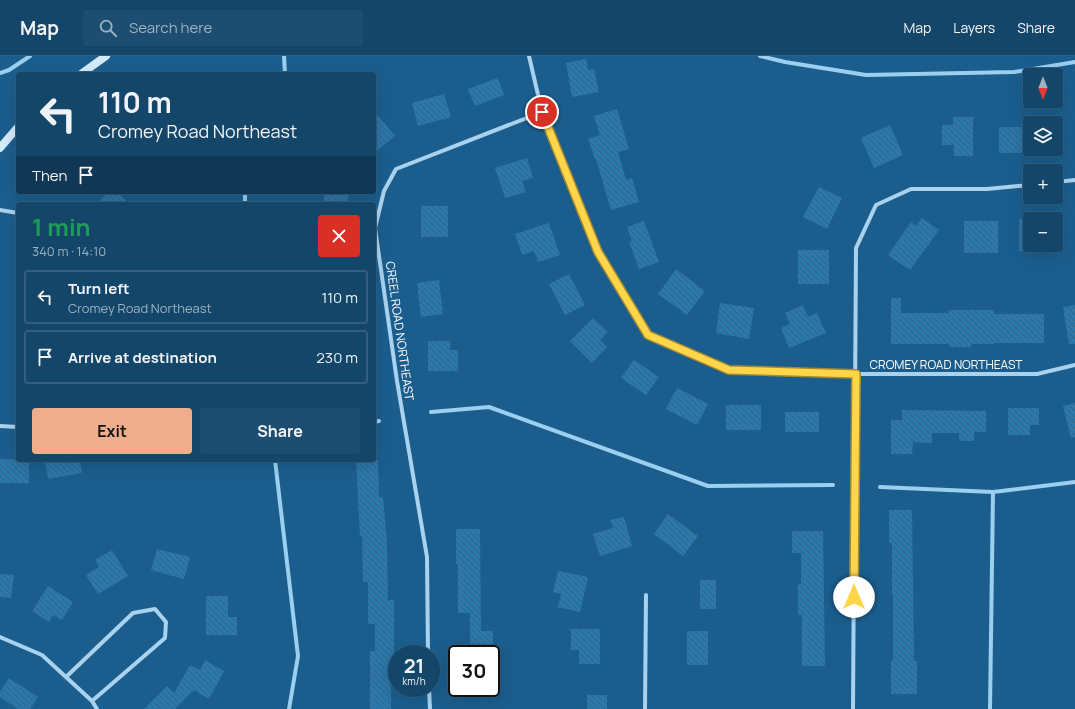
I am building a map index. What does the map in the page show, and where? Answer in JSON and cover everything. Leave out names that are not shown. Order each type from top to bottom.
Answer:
[{"type":"street","points":[[84,72],[106,56]]},
{"type":"street","name":"CROMEY ROAD NORTHEAST","points":[[529,56],[542,112],[598,252],[648,335],[729,370],[856,374],[1037,374],[1075,365]]},
{"type":"street","name":"CREEL ROAD NORTHEAST","points":[[376,224],[384,191],[396,170],[542,112]]},
{"type":"street","points":[[0,148],[16,129]]},
{"type":"street","points":[[1063,181],[1075,180]]},
{"type":"street","points":[[853,709],[856,248],[876,205],[911,189],[987,189],[1023,186]]},
{"type":"street","points":[[0,210],[16,213]]},
{"type":"street","name":"CREEL ROAD NORTHEAST","points":[[376,235],[397,382],[427,557],[428,645]]},
{"type":"street","points":[[0,426],[16,427]]},
{"type":"street","points":[[645,709],[646,595]]},
{"type":"street","points":[[66,677],[133,613],[155,609],[166,622],[166,638],[92,701]]},
{"type":"street","points":[[0,637],[42,655],[92,701],[97,709]]},
{"type":"street","points":[[429,697],[430,709]]},
{"type":"building","points":[[586,59],[588,70],[594,69],[599,92],[572,97],[566,63]]},
{"type":"building","points":[[498,78],[504,95],[475,106],[468,89]]},
{"type":"building","points":[[444,94],[451,117],[418,126],[412,103]]},
{"type":"building","points":[[617,109],[629,149],[618,152],[626,180],[632,178],[639,202],[611,210],[596,159],[588,139],[600,135],[594,116]]},
{"type":"building","points":[[376,113],[395,136],[376,151]]},
{"type":"building","points":[[953,117],[973,117],[973,156],[954,156],[954,145],[942,145],[942,125],[953,125]]},
{"type":"building","points":[[890,125],[903,155],[874,168],[861,138]]},
{"type":"building","points":[[999,127],[1022,127],[1023,153],[999,153]]},
{"type":"building","points":[[527,158],[533,178],[522,181],[526,192],[505,198],[495,168]]},
{"type":"building","points":[[819,187],[842,198],[827,229],[803,217]]},
{"type":"building","points":[[106,194],[119,194],[127,202],[98,202]]},
{"type":"building","points":[[325,194],[349,194],[347,202],[323,202]]},
{"type":"building","points":[[421,206],[448,206],[448,237],[421,237]]},
{"type":"building","points":[[922,218],[939,230],[910,270],[888,255],[911,222],[916,226]]},
{"type":"building","points":[[1019,219],[1023,219],[1023,251],[1019,251]]},
{"type":"building","points":[[644,221],[659,262],[639,269],[629,242],[632,241],[627,227]]},
{"type":"building","points":[[964,221],[998,221],[998,253],[964,253]]},
{"type":"building","points":[[549,223],[560,255],[538,262],[534,251],[522,255],[515,234]]},
{"type":"building","points":[[798,250],[829,250],[829,284],[798,284]]},
{"type":"building","points":[[676,269],[705,291],[687,315],[658,294]]},
{"type":"building","points":[[569,274],[585,305],[565,315],[549,284]]},
{"type":"building","points":[[439,280],[443,314],[421,317],[417,283]]},
{"type":"building","points":[[891,298],[901,298],[901,313],[949,313],[949,310],[994,310],[994,314],[1044,314],[1044,343],[971,344],[971,347],[949,347],[949,344],[891,344]]},
{"type":"building","points":[[720,303],[754,308],[749,339],[716,333]]},
{"type":"building","points":[[803,305],[808,317],[817,313],[826,333],[789,348],[781,328],[790,324],[785,313]]},
{"type":"building","points":[[1075,305],[1075,344],[1069,344],[1063,307]]},
{"type":"building","points":[[593,318],[608,332],[600,340],[607,347],[592,363],[570,341]]},
{"type":"building","points":[[428,341],[450,341],[450,350],[458,350],[458,371],[428,371]]},
{"type":"building","points":[[634,360],[659,377],[646,395],[621,378]]},
{"type":"building","points":[[677,388],[708,404],[697,425],[666,409]]},
{"type":"building","points":[[1075,403],[1075,437],[1071,438],[1063,406]]},
{"type":"building","points":[[726,405],[761,405],[761,430],[726,430]]},
{"type":"building","points":[[1008,408],[1039,408],[1039,425],[1030,425],[1030,435],[1008,435]]},
{"type":"building","points":[[902,410],[986,411],[986,432],[974,432],[974,441],[959,441],[959,433],[932,433],[932,443],[913,442],[912,454],[891,454],[891,420],[902,420]]},
{"type":"building","points":[[785,412],[819,412],[819,432],[785,432]]},
{"type":"building","points":[[0,459],[16,460],[16,462],[29,462],[29,483],[0,483]]},
{"type":"building","points":[[376,460],[378,460],[379,497],[383,497],[387,543],[388,600],[394,600],[394,645],[388,645],[388,697],[391,697],[391,709],[370,709],[370,651],[375,651],[375,624],[368,624],[368,582],[363,582],[362,536],[360,536],[356,462],[376,462]]},
{"type":"building","points":[[45,462],[80,462],[82,473],[48,479]]},
{"type":"building","points":[[889,510],[912,510],[914,661],[917,661],[917,694],[891,694],[891,661],[893,661],[893,596],[892,543],[889,543]]},
{"type":"building","points":[[668,514],[698,536],[683,556],[654,534]]},
{"type":"building","points":[[624,517],[632,546],[600,556],[593,534],[613,528],[610,520]]},
{"type":"building","points":[[456,529],[480,529],[481,631],[493,631],[493,645],[470,645],[470,613],[458,613],[458,564],[456,564]]},
{"type":"building","points":[[792,531],[823,531],[825,666],[802,666],[802,615],[798,615],[798,584],[801,584],[801,553],[792,553]]},
{"type":"building","points":[[157,549],[190,557],[184,579],[151,570]]},
{"type":"building","points":[[112,550],[128,576],[98,594],[86,575],[99,567],[95,560]]},
{"type":"building","points":[[558,571],[588,577],[580,612],[558,607],[561,594],[553,592]]},
{"type":"building","points":[[0,574],[14,575],[11,598],[0,597]]},
{"type":"building","points":[[700,580],[716,580],[716,609],[700,609]]},
{"type":"building","points":[[48,586],[73,602],[62,620],[53,615],[49,622],[32,611]]},
{"type":"building","points":[[206,596],[228,596],[228,617],[237,617],[237,635],[206,635]]},
{"type":"building","points":[[571,629],[600,629],[600,664],[579,664],[579,650],[571,650]]},
{"type":"building","points":[[687,631],[708,631],[708,665],[687,665]]},
{"type":"building","points":[[205,660],[224,671],[209,699],[194,690],[175,709],[144,709],[167,686],[174,693],[190,665],[200,670]]},
{"type":"building","points":[[9,678],[38,697],[30,709],[18,709],[0,697],[0,692]]},
{"type":"building","points":[[587,695],[607,695],[607,709],[587,709]]},
{"type":"waterway","points":[[0,73],[9,70],[30,56]]},
{"type":"waterway","points":[[284,56],[285,72]]},
{"type":"waterway","points":[[760,56],[785,62],[866,75],[1014,72],[1075,62]]},
{"type":"waterway","points":[[245,194],[245,202]]},
{"type":"waterway","points":[[431,412],[489,407],[708,486],[833,485]]},
{"type":"waterway","points":[[275,462],[298,656],[289,709]]},
{"type":"waterway","points":[[880,487],[993,492],[1075,482]]},
{"type":"waterway","points":[[990,709],[993,492]]},
{"type":"route","points":[[542,112],[598,252],[648,335],[729,370],[856,374],[854,597]]}]
